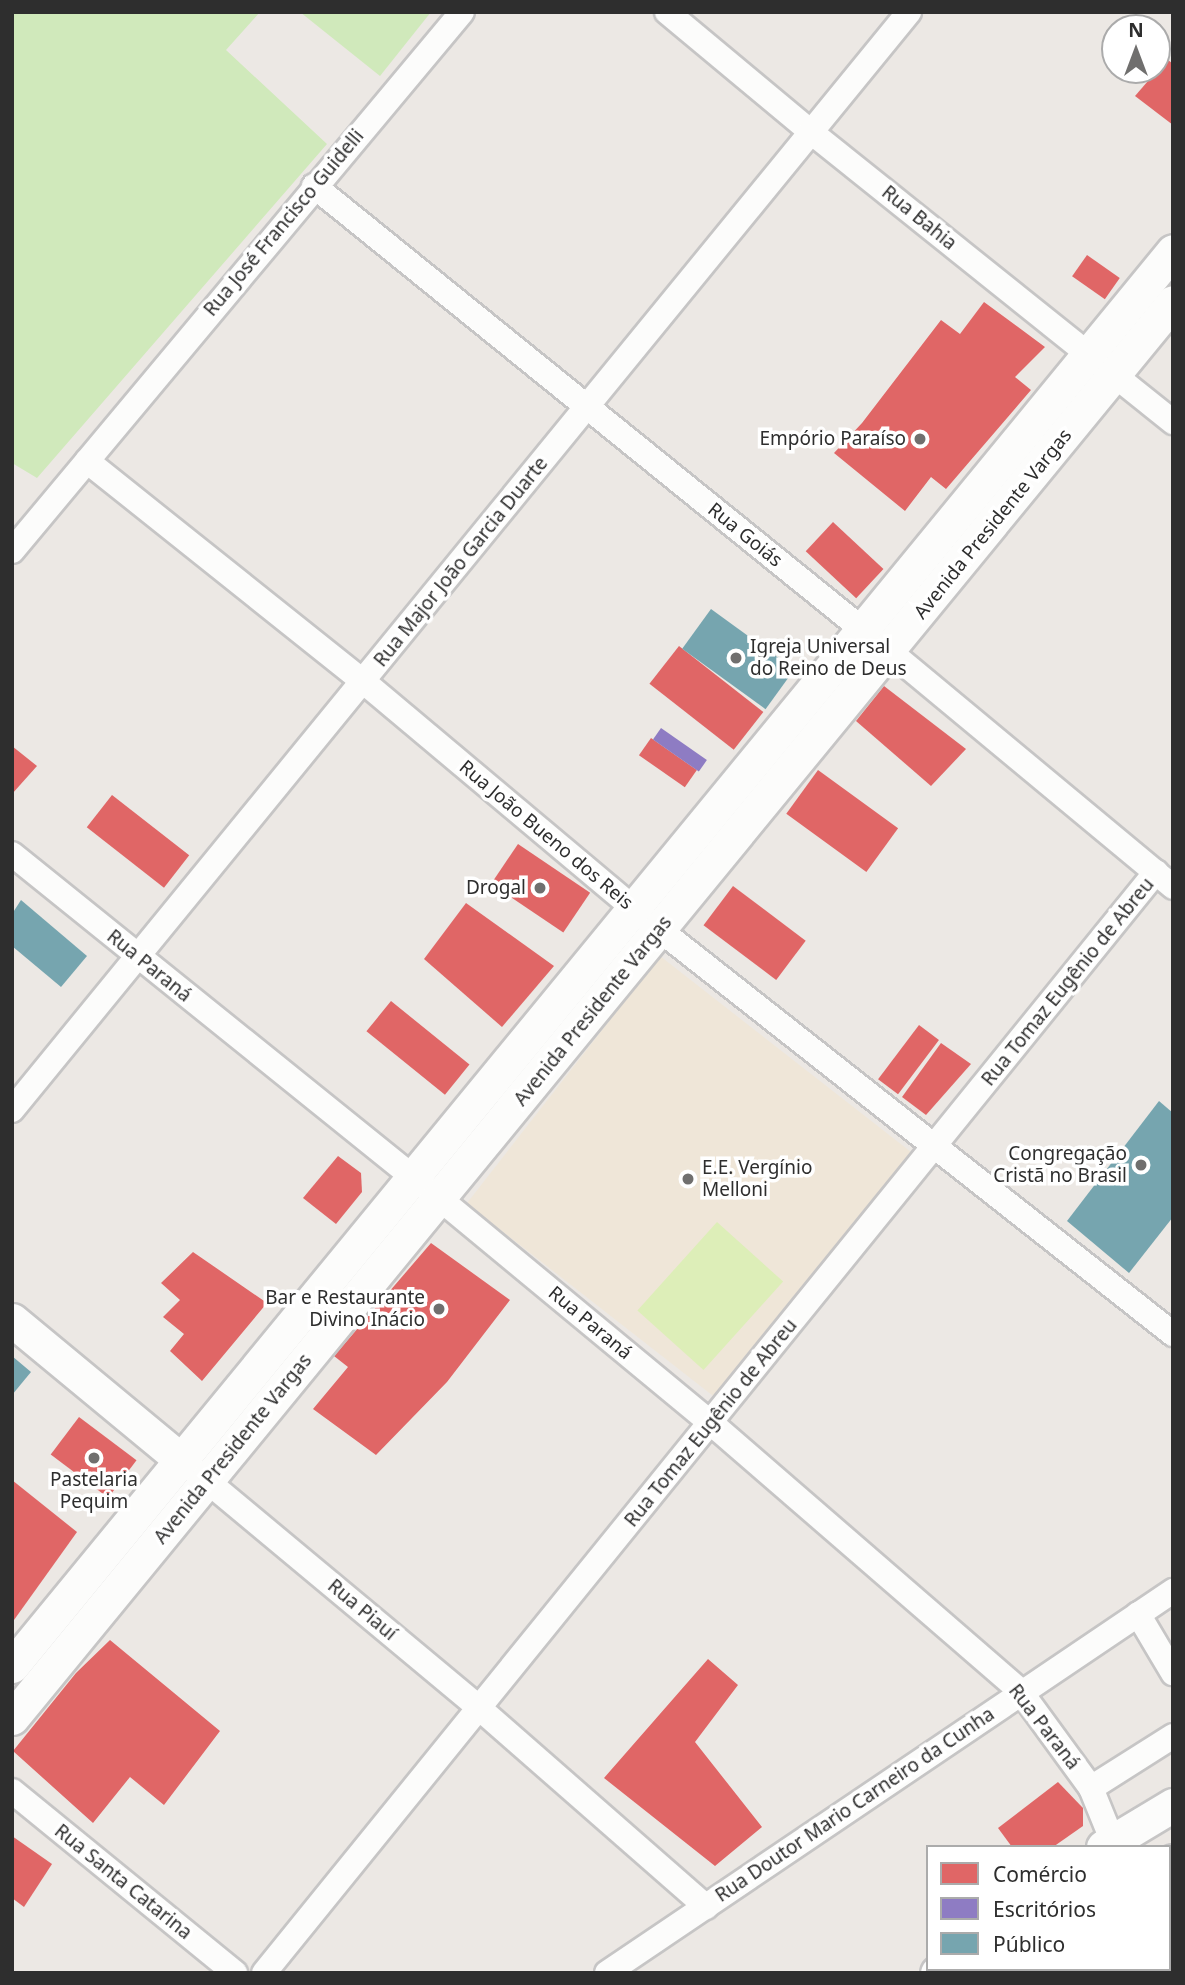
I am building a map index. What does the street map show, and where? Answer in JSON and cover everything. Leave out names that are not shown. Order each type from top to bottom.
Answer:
[{"type":"main road","name":"Avenida Presidente Vargas","points":[[12,1666],[1173,251]]},
{"type":"main road","name":"Avenida Presidente Vargas","points":[[12,1718],[1173,302]]},
{"type":"main road","name":"Rua Piauí","points":[[12,1320],[181,1460]]},
{"type":"main road","points":[[1110,1845],[1173,1805]]},
{"type":"street","name":"Rua José Francisco Guidelli","points":[[12,551],[462,12]]},
{"type":"street","name":"Rua Bahia","points":[[667,12],[811,132],[1173,422]]},
{"type":"street","name":"Rua Major João Garcia Duarte","points":[[12,1110],[909,12]]},
{"type":"street","name":"Rua Goiás","points":[[314,186],[889,651],[1164,880]]},
{"type":"street","name":"Rua João Bueno dos Reis","points":[[88,461],[364,682],[660,930],[1173,1334]]},
{"type":"street","name":"Rua Paraná","points":[[12,854],[711,1423],[1021,1692],[1091,1788],[1110,1845]]},
{"type":"street","name":"Rua Tomaz Eugênio de Abreu","points":[[264,1973],[936,1147],[1164,880]]},
{"type":"street","name":"Rua Piauí","points":[[181,1460],[480,1708],[706,1907]]},
{"type":"street","name":"Rua Doutor Mario Carneiro da Cunha","points":[[607,1973],[1173,1591]]},
{"type":"street","points":[[1138,1614],[1173,1673]]},
{"type":"street","points":[[1091,1788],[1173,1737]]},
{"type":"street","name":"Rua Santa Catarina","points":[[12,1791],[234,1973]]},
{"type":"shaded area","name":"E.E. Vergínio Melloni","points":[[660,956],[915,1155],[721,1402],[467,1203]]},
{"type":"green space","points":[[12,12],[260,12],[226,50],[327,144],[37,478],[12,463]]},
{"type":"green space","points":[[300,12],[431,12],[380,76]]},
{"type":"green space","points":[[717,1222],[783,1282],[704,1370],[637,1310]]},
{"type":"building: Comércio","points":[[1171,62],[1173,64],[1173,125],[1135,96],[1145,84],[1171,84]]},
{"type":"building: Comércio","points":[[1087,255],[1120,278],[1105,299],[1072,276]]},
{"type":"building: Comércio","points":[[984,302],[1045,347],[1015,377],[1031,390],[946,489],[931,477],[905,511],[834,453],[862,423],[941,320],[960,334]]},
{"type":"building: Comércio","points":[[833,522],[883,569],[856,598],[806,551]]},
{"type":"building: Comércio","points":[[679,646],[763,712],[734,750],[649,684]]},
{"type":"building: Comércio","points":[[884,686],[966,749],[931,786],[856,721]]},
{"type":"building: Comércio","points":[[651,738],[697,770],[685,787],[639,755]]},
{"type":"building: Comércio","points":[[12,746],[37,766],[12,794]]},
{"type":"building: Comércio","points":[[818,770],[898,828],[866,872],[786,814]]},
{"type":"building: Comércio","points":[[112,795],[189,855],[164,888],[87,827]]},
{"type":"building: Comércio","name":"Drogal","points":[[518,844],[590,893],[563,932],[491,884]]},
{"type":"building: Comércio","points":[[733,886],[806,941],[776,980],[704,925]]},
{"type":"building: Comércio","points":[[466,903],[554,966],[502,1027],[424,959]]},
{"type":"building: Comércio","points":[[391,1001],[469,1065],[445,1095],[366,1031]]},
{"type":"building: Comércio","points":[[919,1025],[939,1040],[898,1094],[878,1079]]},
{"type":"building: Comércio","points":[[941,1043],[971,1064],[926,1115],[902,1097]]},
{"type":"building: Comércio","points":[[338,1156],[361,1173],[362,1192],[336,1224],[303,1198]]},
{"type":"building: Comércio","points":[[431,1243],[510,1300],[447,1382],[376,1455],[313,1409],[348,1367],[334,1356]]},
{"type":"building: Comércio","points":[[193,1252],[267,1303],[202,1381],[170,1351],[184,1334],[163,1317],[180,1300],[161,1283]]},
{"type":"building: Comércio","name":"Pastelaria Pequim","points":[[79,1417],[137,1460],[108,1498],[51,1455]]},
{"type":"building: Comércio","points":[[12,1480],[77,1532],[14,1620],[12,1619]]},
{"type":"building: Comércio","points":[[110,1640],[220,1731],[164,1805],[130,1777],[93,1823],[13,1751],[76,1673]]},
{"type":"building: Comércio","points":[[708,1659],[738,1685],[695,1742],[762,1827],[715,1866],[604,1778]]},
{"type":"building: Comércio","points":[[1058,1782],[1083,1808],[1083,1826],[1056,1845],[1011,1845],[998,1828]]},
{"type":"building: Comércio","points":[[12,1836],[52,1864],[24,1907],[12,1898]]},
{"type":"building: Escritórios","points":[[661,728],[707,760],[699,772],[653,739]]},
{"type":"building: Público","name":"Igreja Universal do Reino de Deus","points":[[711,609],[794,670],[766,709],[682,649]]},
{"type":"building: Público","points":[[21,900],[87,956],[61,987],[12,946],[12,914]]},
{"type":"building: Público","name":"Congregação Cristã no Brasil","points":[[1159,1101],[1173,1113],[1173,1217],[1129,1273],[1067,1221]]},
{"type":"building: Público","points":[[12,1356],[31,1372],[12,1395]]},
{"type":"place","name":"Empório Paraíso","points":[[920,439]]},
{"type":"place","name":"Igreja Universal do Reino de Deus","points":[[736,658]]},
{"type":"place","name":"Drogal","points":[[540,888]]},
{"type":"place","name":"Congregação Cristã no Brasil","points":[[1141,1165]]},
{"type":"place","name":"E.E. Vergínio Melloni","points":[[688,1179]]},
{"type":"place","name":"Bar e Restaurante Divino Inácio","points":[[439,1309]]},
{"type":"place","name":"Pastelaria Pequim","points":[[94,1458]]}]
